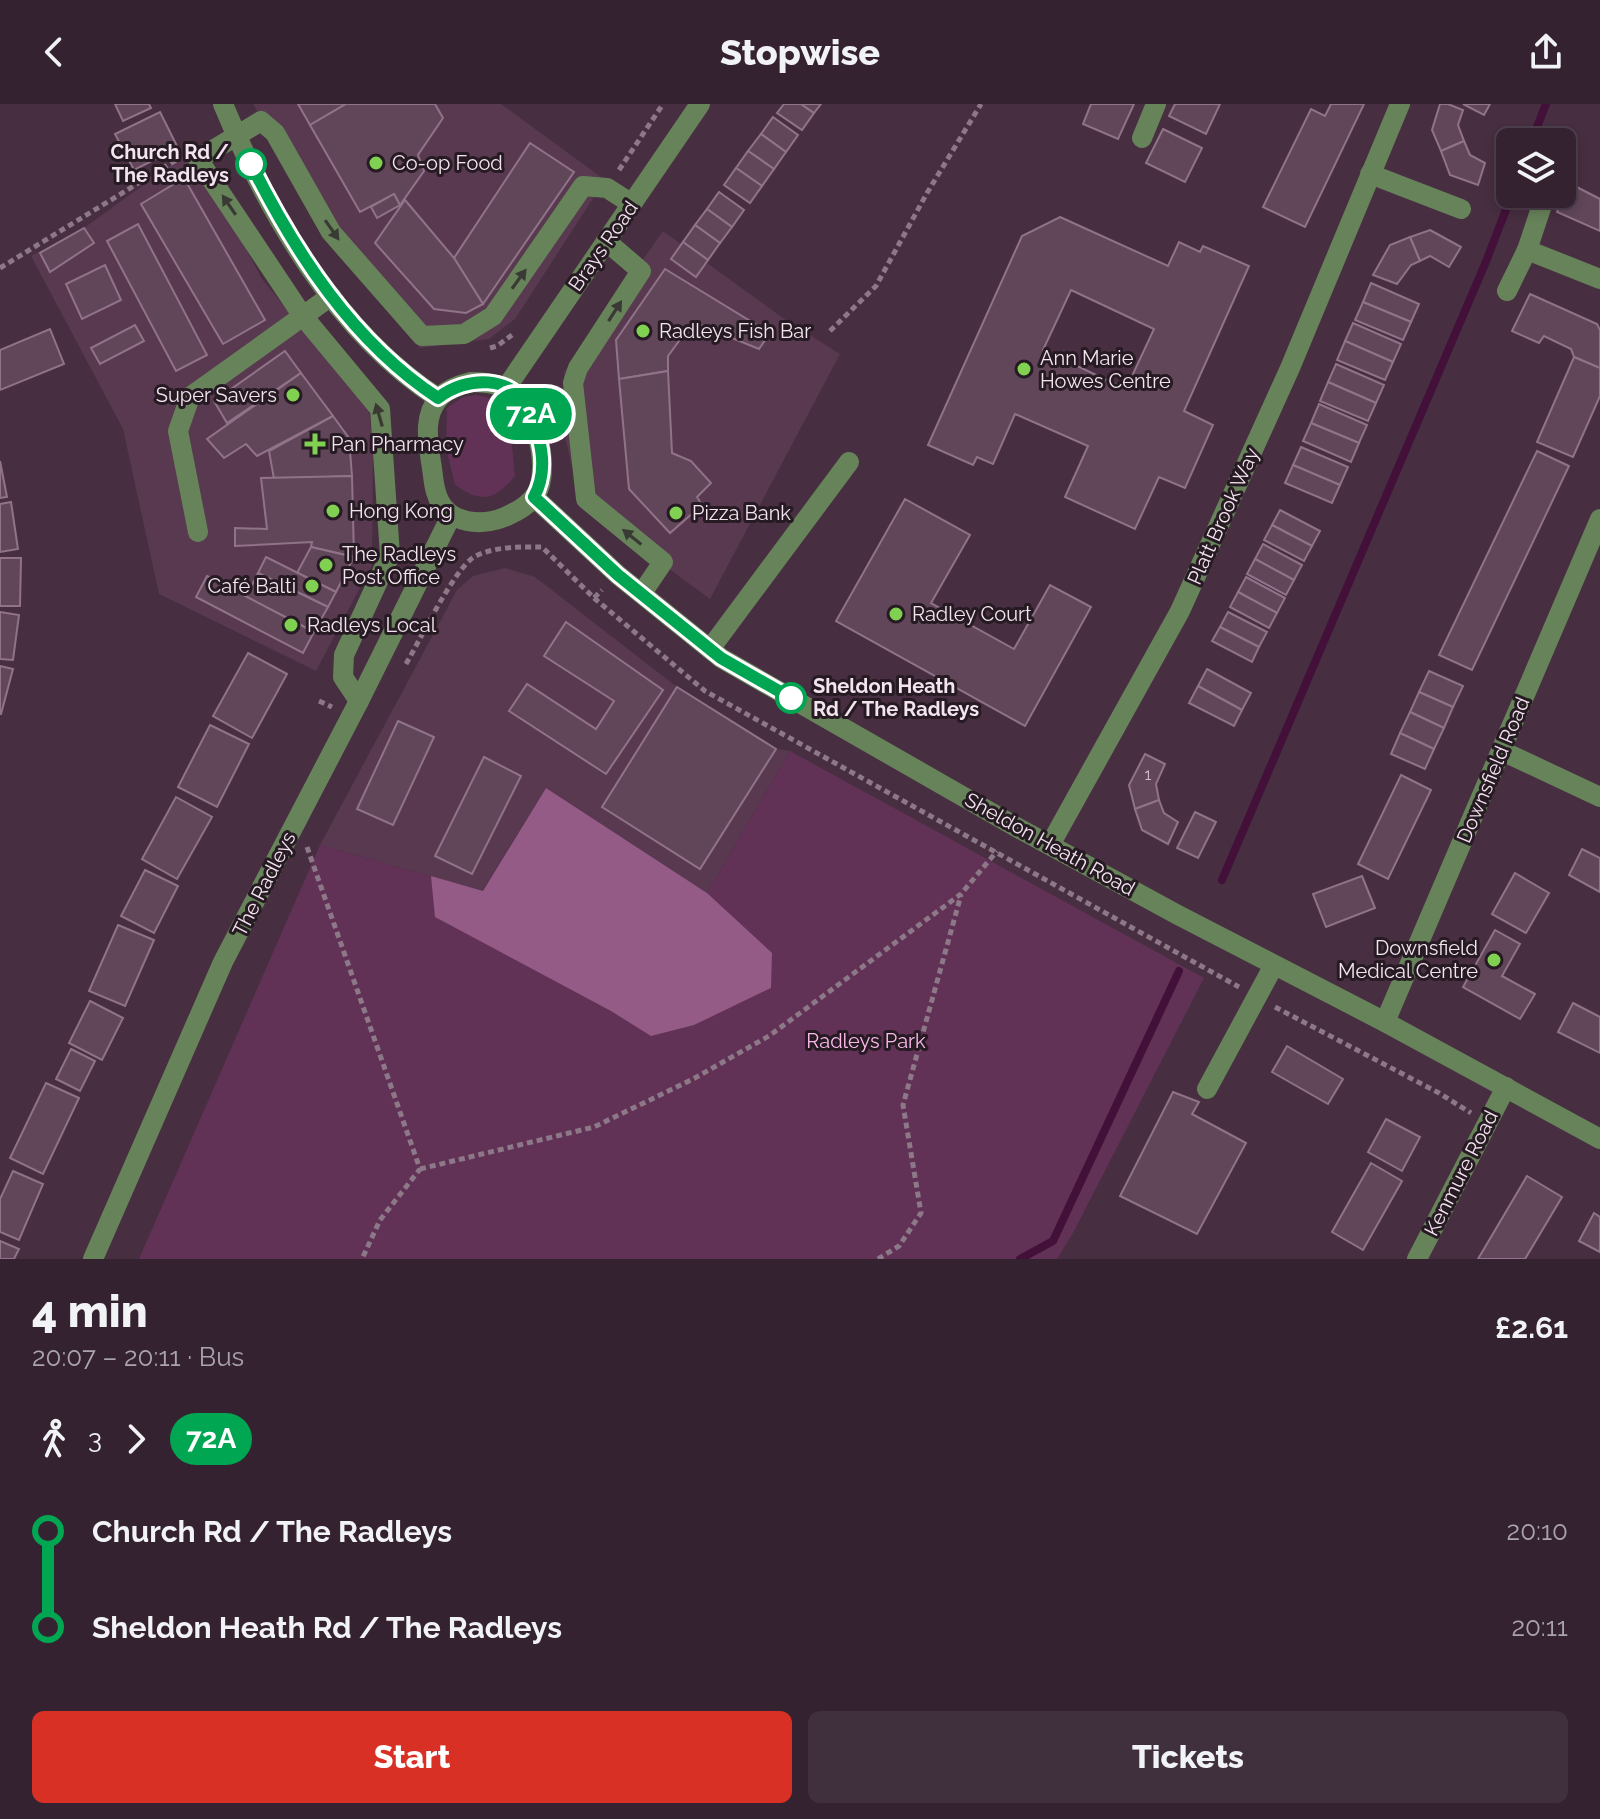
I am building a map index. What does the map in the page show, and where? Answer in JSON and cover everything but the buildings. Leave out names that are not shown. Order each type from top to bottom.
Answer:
[{"type":"street","points":[[223,104],[297,247],[331,296],[413,382],[438,398]]},
{"type":"street","name":"Brays Road","points":[[506,388],[700,104]]},
{"type":"street","points":[[1142,138],[1156,104]]},
{"type":"street","name":"Platt Brook Way","points":[[1050,845],[1180,611],[1290,368],[1400,104]]},
{"type":"street","points":[[355,709],[343,677],[344,655],[390,555],[380,409],[302,315],[198,159],[261,121],[275,133],[331,232],[422,336],[464,334],[493,316],[583,186],[607,188],[632,204]]},
{"type":"street","points":[[1370,174],[1461,209]]},
{"type":"street","points":[[1507,291],[1527,250],[1541,208]]},
{"type":"street","points":[[606,241],[641,271],[578,368],[573,383],[586,499],[663,562],[642,593]]},
{"type":"street","points":[[1527,250],[1600,279]]},
{"type":"street","points":[[198,532],[178,431],[190,397],[331,296]]},
{"type":"street","points":[[471,382],[490,382],[519,396],[530,410],[542,450],[543,467],[540,487],[519,510],[492,523],[465,521],[451,516],[436,493],[428,441],[427,422],[438,398],[452,388],[471,382]]},
{"type":"street","points":[[710,649],[849,462]]},
{"type":"street","name":"Sheldon Heath Road","points":[[534,497],[618,575],[721,658],[1018,828],[1600,1139]]},
{"type":"street","name":"The Radleys","points":[[93,1259],[223,962],[451,516]]},
{"type":"street","name":"Downsfield Road","points":[[1385,1022],[1600,519]]},
{"type":"street","points":[[1502,751],[1600,797]]},
{"type":"street","points":[[1207,1089],[1274,965]]},
{"type":"street","name":"Kenmure Road","points":[[1417,1259],[1506,1087]]},
{"type":"path","points":[[830,331],[876,286],[981,104]]},
{"type":"path","points":[[0,268],[181,157]]},
{"type":"path","points":[[484,349],[497,346],[511,336],[518,325]]},
{"type":"path","points":[[401,673],[454,581],[472,558],[508,547],[542,547],[594,598],[705,691],[1256,996],[1439,1093],[1487,1123]]},
{"type":"path","points":[[594,598],[618,575]]},
{"type":"path","points":[[319,701],[355,709]]},
{"type":"path","points":[[297,820],[420,1169]]},
{"type":"path","points":[[362,1259],[380,1220],[420,1169],[594,1127],[693,1079],[769,1036],[961,894],[1018,828]]},
{"type":"path","points":[[878,1259],[899,1246],[921,1213],[903,1105],[961,894]]},
{"type":"shaded area","points":[[253,104],[501,104],[605,180],[515,319],[489,339],[420,348],[329,238]]},
{"type":"shaded area","points":[[193,149],[262,279],[369,410],[373,451],[372,565],[316,671],[159,594],[123,429],[31,256],[84,228]]},
{"type":"shaded area","points":[[663,231],[783,318],[840,354],[710,599],[581,504],[564,433],[564,372]]},
{"type":"shaded area","points":[[505,568],[535,577],[677,687],[776,749],[790,751],[707,893],[546,788],[482,891],[320,845],[457,590],[473,576]]},
{"type":"shaded area","points":[[546,788],[707,893],[772,953],[771,988],[694,1025],[651,1036],[611,1011],[435,917],[431,876],[483,891]]},
{"type":"green space","points":[[477,395],[497,400],[502,409],[508,427],[515,476],[501,490],[487,497],[473,495],[455,485],[446,448],[447,408],[463,397]]},
{"type":"green space","name":"Radleys Park","points":[[790,751],[1204,978],[1057,1259],[139,1259],[320,845],[482,891],[546,788],[707,893]]},
{"type":"waterway","points":[[1537,128],[1546,104]]},
{"type":"waterway","points":[[1222,880],[1507,208]]},
{"type":"waterway","points":[[1020,1259],[1053,1241],[1179,971]]},
{"type":"bus line","name":"72A","points":[[251,164],[307,264],[343,312],[413,382],[438,398],[452,388],[471,382],[490,382],[519,396],[530,410],[542,450],[540,487],[534,497],[618,575],[721,658],[791,698]]},
{"type":"place","name":"Co-op Food","points":[[376,163]]},
{"type":"place","name":"Church Rd / The Radleys","points":[[251,164]]},
{"type":"place","name":"Radleys Fish Bar","points":[[643,331]]},
{"type":"place","name":"Ann Marie Howes Centre","points":[[1024,369]]},
{"type":"place","name":"Super Savers","points":[[293,395]]},
{"type":"place","name":"Pan Pharmacy","points":[[315,444]]},
{"type":"place","name":"Hong Kong","points":[[333,511]]},
{"type":"place","name":"Pizza Bank","points":[[676,513]]},
{"type":"place","name":"The Radleys Post Office","points":[[326,565]]},
{"type":"place","name":"Café Balti","points":[[312,586]]},
{"type":"place","name":"Radley Court","points":[[896,614]]},
{"type":"place","name":"Radleys Local","points":[[291,625]]},
{"type":"place","name":"Sheldon Heath Rd / The Radleys","points":[[791,698]]},
{"type":"place","name":"Downsfield Medical Centre","points":[[1494,960]]}]
